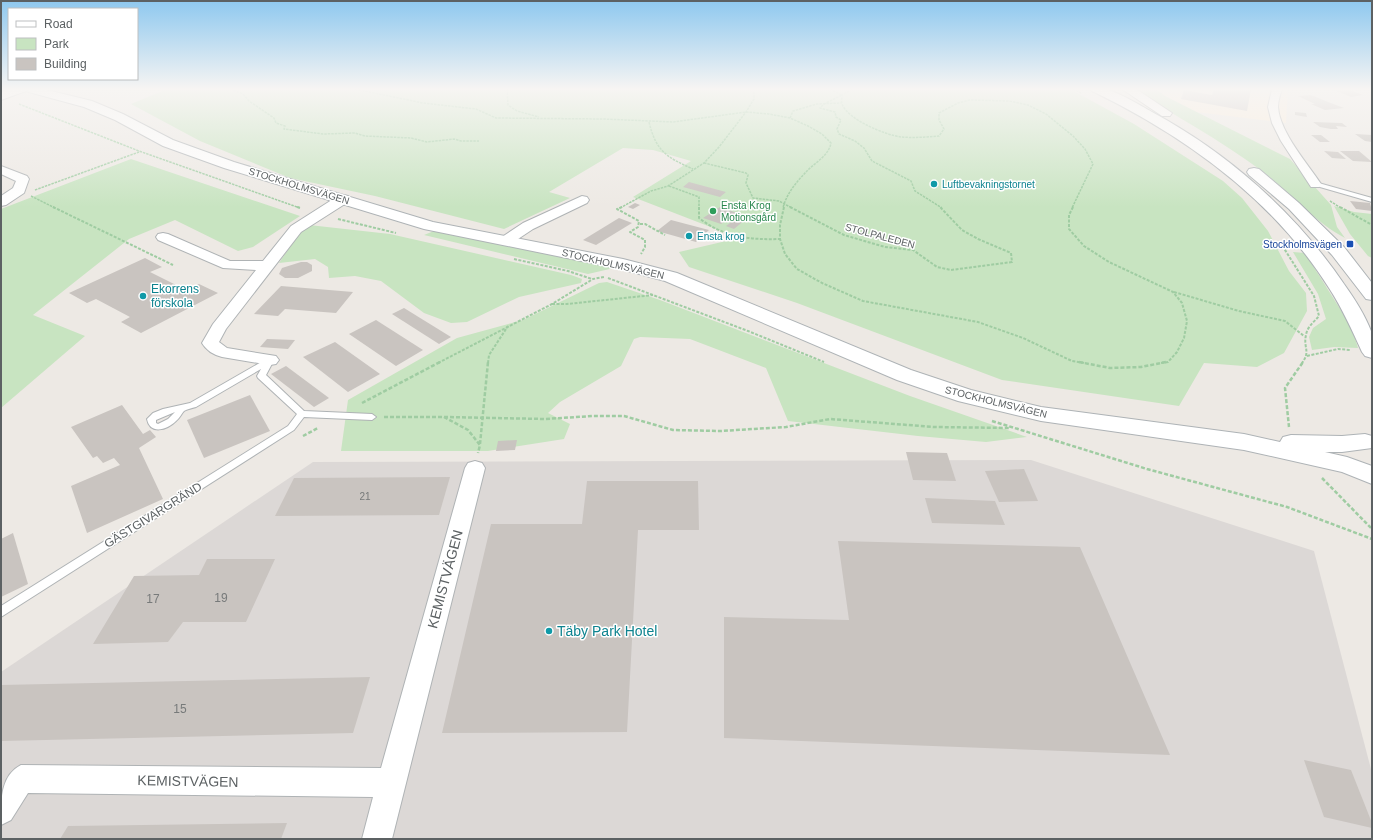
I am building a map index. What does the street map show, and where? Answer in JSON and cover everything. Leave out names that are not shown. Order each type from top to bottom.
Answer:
[{"type":"main road","name":"STOCKHOLMSVÄGEN","points":[[140,128],[168,143],[229,166],[430,226],[623,264],[671,277],[904,375],[966,396],[1042,414],[1244,442],[1347,465],[1372,475]]},
{"type":"main road","points":[[1173,128],[1253,189],[1292,229],[1324,268],[1353,312],[1372,352]]},
{"type":"main road","points":[[1190,128],[1232,154],[1294,206],[1338,251],[1372,294]]},
{"type":"main road","name":"STOCKHOLMSVÄGEN","points":[[1244,442],[1342,444],[1368,436]]},
{"type":"main road","points":[[1368,436],[1364,452],[1372,465]]},
{"type":"street","points":[[1280,128],[1287,142],[1315,184]]},
{"type":"street","points":[[1,170],[23,179],[19,190],[6,198]]},
{"type":"street","points":[[270,360],[222,352],[210,343],[219,328],[296,230],[343,199]]},
{"type":"street","points":[[507,240],[528,226],[582,200]]},
{"type":"street","points":[[163,237],[228,265],[267,266]]},
{"type":"street","name":"KEMISTVÄGEN","points":[[377,839],[478,457]]},
{"type":"street","name":"KEMISTVÄGEN","points":[[1,810],[21,779],[392,783]]},
{"type":"lane","points":[[1315,184],[1372,200]]},
{"type":"lane","points":[[182,408],[193,405],[270,360]]},
{"type":"lane","points":[[270,360],[261,376],[302,414],[339,417],[372,417]]},
{"type":"lane","name":"GÄSTGIVARGRÄND","points":[[1,612],[291,428],[302,414]]},
{"type":"path","points":[[284,128],[291,131],[323,134],[355,133],[365,136],[411,138],[426,142],[454,139],[460,141],[478,141]]},
{"type":"path","points":[[650,128],[657,148],[670,159],[693,169]]},
{"type":"path","points":[[665,236],[647,225],[640,224],[639,221],[617,209],[645,194],[668,186],[704,163],[733,128]]},
{"type":"path","points":[[812,128],[822,134],[831,142],[830,150],[806,171],[795,185],[784,204],[780,225],[780,239],[785,254],[797,269],[822,283],[863,301],[978,322],[1023,338],[1072,361],[1110,368],[1141,367],[1168,362],[1177,352],[1184,338],[1188,321],[1182,303],[1173,292]]},
{"type":"path","name":"STOLPALEDEN","points":[[704,163],[746,173],[748,175],[746,183],[753,198],[770,199],[784,204],[844,235],[885,246],[913,250],[937,267],[951,270],[1012,262],[1011,253],[978,239],[962,230],[941,207],[915,191],[911,181],[872,162],[864,148],[855,141],[839,134],[837,128]]},
{"type":"path","points":[[874,128],[896,136],[917,138],[939,136],[944,128]]},
{"type":"path","points":[[1064,128],[1075,137],[1090,155],[1092,164],[1069,215],[1069,229],[1084,246],[1109,262],[1173,292],[1239,311],[1285,321],[1304,336]]},
{"type":"path","points":[[6,198],[26,194],[139,152]]},
{"type":"path","points":[[1315,184],[1311,189],[1320,196],[1372,225]]},
{"type":"path","points":[[668,186],[699,197],[699,218],[706,224],[731,236],[769,240],[780,239]]},
{"type":"path","points":[[26,194],[173,265]]},
{"type":"path","points":[[623,264],[627,260],[637,261],[645,247],[644,240],[630,232],[640,224]]},
{"type":"path","points":[[1276,236],[1314,296],[1319,316],[1308,326],[1304,336],[1307,356]]},
{"type":"path","points":[[298,439],[367,400],[552,304],[593,279],[605,276],[608,278]]},
{"type":"path","points":[[552,304],[574,304],[653,295]]},
{"type":"path","points":[[478,457],[489,355],[509,325]]},
{"type":"path","points":[[1289,432],[1285,388],[1307,356],[1338,349],[1352,350]]},
{"type":"path","points":[[372,417],[545,419],[592,416],[624,416],[673,430],[721,431],[786,427],[830,419],[934,427],[1012,428]]},
{"type":"path","points":[[444,417],[468,430],[478,457]]},
{"type":"path","points":[[1319,475],[1372,528]]},
{"type":"shaded area","points":[[1031,460],[1314,551],[1372,773],[1372,839],[1,839],[1,672],[313,462]]},
{"type":"green space","points":[[176,128],[1141,128],[1223,181],[1242,198],[1268,231],[1289,271],[1306,293],[1307,311],[1284,353],[1257,367],[1204,363],[1179,406],[1002,380],[797,303],[689,267],[679,252],[739,238],[633,197],[691,161],[653,150],[623,148],[549,192],[570,198],[504,229],[375,196],[290,178],[200,141]]},
{"type":"green space","points":[[1196,128],[1229,128],[1290,159],[1331,205],[1337,227],[1345,238],[1323,224],[1262,171]]},
{"type":"green space","points":[[131,159],[300,216],[253,247],[238,251],[175,220],[129,239],[33,315],[85,336],[1,408],[1,209]]},
{"type":"green space","points":[[1334,206],[1354,212],[1372,214],[1372,258],[1368,256],[1350,234]]},
{"type":"green space","points":[[309,225],[390,234],[571,275],[582,279],[581,283],[519,297],[467,322],[451,323],[424,313],[381,281],[355,276],[329,278],[328,267],[315,259],[279,263],[298,235]]},
{"type":"green space","points":[[434,231],[614,268],[588,274],[424,235]]},
{"type":"green space","points":[[1293,252],[1305,253],[1352,328],[1358,348],[1334,347],[1312,350],[1309,337],[1313,328],[1326,319],[1318,294]]},
{"type":"green space","points":[[607,282],[660,300],[910,396],[1027,437],[986,442],[918,436],[788,421],[766,368],[690,339],[640,337],[634,339],[621,366],[560,402],[548,413],[570,424],[564,439],[488,451],[341,451],[348,400],[457,338],[523,320],[599,283]]},
{"type":"building","points":[[1355,134],[1372,135],[1372,142],[1365,141]]},
{"type":"building","points":[[1311,135],[1321,135],[1330,142],[1320,142]]},
{"type":"building","points":[[1324,151],[1338,152],[1346,159],[1332,158]]},
{"type":"building","points":[[1340,151],[1359,151],[1372,162],[1353,161]]},
{"type":"building","points":[[689,182],[726,192],[720,197],[683,187]]},
{"type":"building","points":[[1350,201],[1370,203],[1372,211],[1356,209]]},
{"type":"building","points":[[635,203],[640,205],[633,209],[628,207]]},
{"type":"building","points":[[720,207],[737,213],[721,224],[703,218]]},
{"type":"building","points":[[738,217],[746,219],[734,229],[726,226]]},
{"type":"building","points":[[619,218],[632,223],[596,245],[583,240]]},
{"type":"building","name":"Ensta krog","points":[[671,220],[709,230],[696,242],[657,231]]},
{"type":"building","name":"Ekorrens förskola","points":[[145,258],[162,267],[150,272],[186,290],[199,284],[218,293],[141,333],[121,322],[130,317],[96,299],[87,303],[69,293]]},
{"type":"building","points":[[301,262],[307,262],[312,265],[312,271],[298,278],[285,278],[279,274],[282,268]]},
{"type":"building","points":[[281,286],[353,292],[336,313],[285,309],[278,316],[254,314]]},
{"type":"building","points":[[404,308],[451,337],[439,344],[392,314]]},
{"type":"building","points":[[376,320],[423,350],[396,366],[349,334]]},
{"type":"building","points":[[267,339],[295,340],[288,349],[260,347]]},
{"type":"building","points":[[335,342],[380,374],[348,392],[303,357]]},
{"type":"building","points":[[286,366],[329,398],[314,407],[271,374]]},
{"type":"building","points":[[250,395],[270,431],[204,458],[187,420]]},
{"type":"building","points":[[122,405],[143,434],[150,430],[156,437],[139,448],[163,499],[87,533],[71,486],[120,465],[114,458],[103,463],[97,456],[93,458],[71,427]]},
{"type":"building","points":[[517,440],[515,450],[496,451],[498,441]]},
{"type":"building","points":[[906,452],[947,453],[956,481],[913,480]]},
{"type":"building","points":[[1024,469],[1038,501],[999,502],[985,471]]},
{"type":"building","points":[[450,477],[439,515],[275,516],[294,478]]},
{"type":"building","name":"Täby Park Hotel","points":[[587,481],[698,481],[699,530],[638,530],[627,732],[442,733],[491,524],[582,524]]},
{"type":"building","points":[[925,498],[995,501],[1005,525],[932,523]]},
{"type":"building","points":[[13,533],[28,584],[1,597],[1,539]]},
{"type":"building","points":[[838,541],[1080,547],[1170,755],[724,738],[724,617],[849,620]]},
{"type":"building","points":[[207,559],[275,559],[246,622],[183,622],[168,642],[93,644],[134,576],[199,575]]},
{"type":"building","points":[[370,677],[353,733],[1,741],[1,685]]},
{"type":"building","points":[[1304,760],[1351,770],[1372,823],[1372,828],[1324,817]]},
{"type":"building","points":[[287,823],[281,839],[60,839],[68,826]]},
{"type":"place","name":"Luftbevakningstornet","points":[[934,184]]},
{"type":"place","name":"Ensta Krog Motionsgård","points":[[713,211]]},
{"type":"place","name":"Ensta krog","points":[[689,236]]},
{"type":"place","name":"Stockholmsvägen","points":[[1350,244]]},
{"type":"place","name":"Ekorrens förskola","points":[[143,296]]},
{"type":"place","name":"Täby Park Hotel","points":[[549,631]]}]
